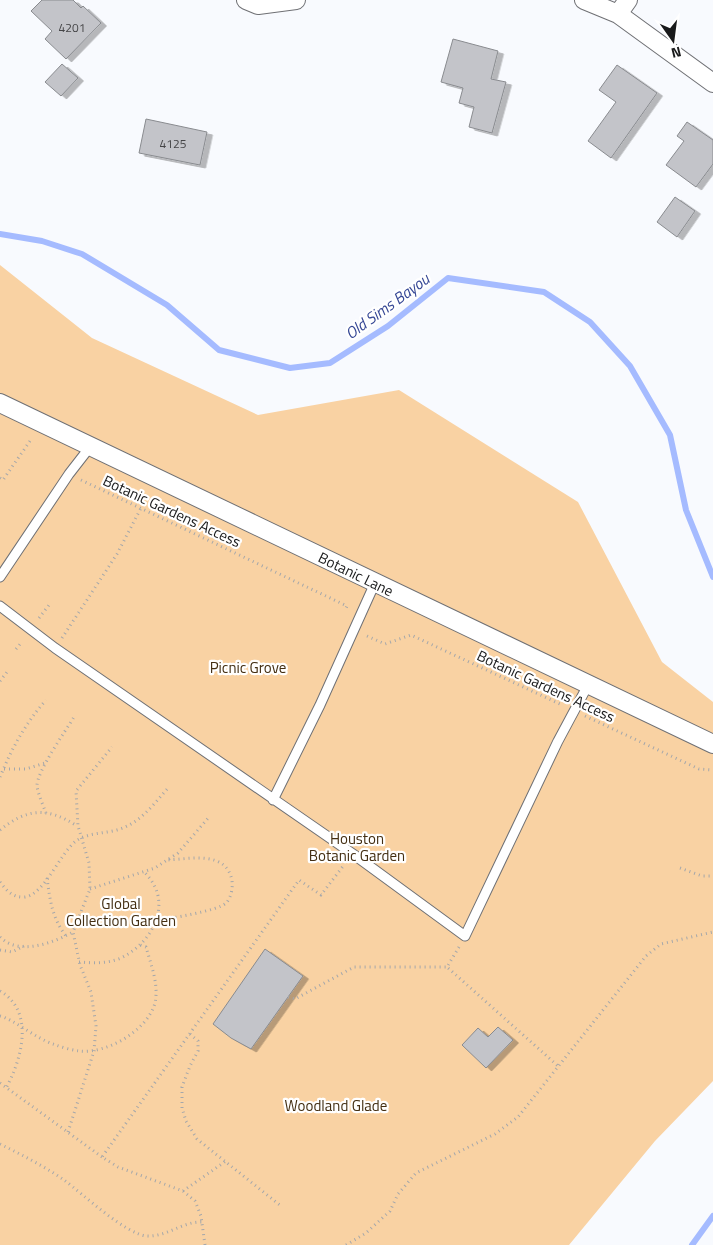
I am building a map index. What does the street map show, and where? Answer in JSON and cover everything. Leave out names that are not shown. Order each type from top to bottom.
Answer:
[{"type":"street","points":[[246,0],[258,5],[296,0]]},
{"type":"street","points":[[584,0],[623,7],[713,83]]},
{"type":"street","name":"Botanic Lane","points":[[0,403],[713,744]]},
{"type":"lane","points":[[0,577],[90,446]]},
{"type":"lane","points":[[273,800],[320,705],[375,583]]},
{"type":"lane","points":[[0,606],[55,648],[353,854],[465,936],[588,685]]},
{"type":"path","points":[[0,478],[3,480],[42,423]]},
{"type":"path","name":"Botanic Gardens Access","points":[[80,480],[347,606],[343,614]]},
{"type":"path","points":[[55,648],[117,554],[141,508]]},
{"type":"path","points":[[38,619],[49,605]]},
{"type":"path","name":"Botanic Gardens Access","points":[[370,638],[385,644],[411,635],[699,769],[713,770]]},
{"type":"path","points":[[16,649],[21,643]]},
{"type":"path","points":[[0,681],[7,672]]},
{"type":"path","points":[[0,777],[26,723],[46,700]]},
{"type":"path","points":[[46,813],[37,786],[41,769],[74,717]]},
{"type":"path","points":[[68,1132],[94,1051],[96,1026],[91,992],[79,962],[73,932],[90,890],[89,863],[78,826],[76,791],[112,747]]},
{"type":"path","points":[[4,768],[26,769],[46,763]]},
{"type":"path","points":[[0,882],[8,892],[16,896],[27,897],[40,887],[75,842],[82,838],[120,829],[140,819],[168,788]]},
{"type":"path","points":[[0,830],[16,817],[46,813],[64,818],[78,826]]},
{"type":"path","points":[[90,890],[155,868],[178,853],[210,816]]},
{"type":"path","points":[[102,1157],[299,880],[321,895],[353,854]]},
{"type":"path","points":[[156,921],[194,912],[212,911],[226,902],[233,888],[231,874],[220,862],[209,858],[167,860]]},
{"type":"path","points":[[680,868],[702,876],[713,876]]},
{"type":"path","points":[[79,962],[100,964],[120,958],[140,945],[153,929],[159,909],[158,893],[153,880],[143,872]]},
{"type":"path","points":[[47,878],[52,909],[57,924],[66,936]]},
{"type":"path","points":[[0,937],[4,941],[29,947],[56,942],[73,932]]},
{"type":"path","points":[[346,1245],[366,1233],[390,1211],[398,1194],[416,1173],[495,1134],[518,1118],[646,956],[661,944],[713,932]]},
{"type":"path","points":[[447,967],[465,936]]},
{"type":"path","points":[[0,1016],[51,1044],[79,1051],[94,1051],[122,1040],[142,1025],[154,1004],[156,979],[146,947],[140,945]]},
{"type":"path","points":[[0,950],[12,952],[24,946]]},
{"type":"path","points":[[288,998],[295,999],[354,967],[447,967],[558,1066]]},
{"type":"path","points":[[0,991],[12,998],[20,1013],[22,1028],[21,1052],[6,1088]]},
{"type":"path","points":[[190,1034],[198,1041],[198,1051],[182,1087],[182,1108],[197,1139],[281,1206]]},
{"type":"path","points":[[0,1083],[118,1167],[182,1191],[195,1201],[203,1222],[205,1245]]},
{"type":"path","points":[[0,1144],[26,1156],[63,1179],[130,1230],[147,1236],[165,1233],[192,1221],[203,1222]]},
{"type":"path","points":[[182,1191],[226,1161]]},
{"type":"green space","name":"Houston Botanic Garden","points":[[0,265],[92,338],[258,415],[399,390],[578,502],[662,662],[713,702],[713,1081],[655,1141],[569,1245],[0,1245]]},
{"type":"building","points":[[42,0],[73,0],[81,8],[83,6],[101,23],[66,59],[45,39],[52,31],[31,11]]},
{"type":"building","points":[[453,39],[498,51],[491,79],[506,82],[492,133],[469,127],[474,107],[459,103],[463,88],[441,82]]},
{"type":"building","points":[[62,64],[78,78],[61,96],[45,82]]},
{"type":"building","points":[[617,65],[657,93],[611,158],[588,141],[616,102],[599,90]]},
{"type":"building","points":[[146,119],[207,132],[200,165],[139,153]]},
{"type":"building","points":[[687,122],[713,140],[713,164],[696,187],[666,165],[684,141],[677,136]]},
{"type":"building","points":[[675,197],[695,211],[677,237],[657,222]]},
{"type":"building","points":[[265,949],[303,976],[251,1049],[231,1038],[213,1024]]},
{"type":"building","points":[[498,1027],[513,1040],[486,1068],[462,1045],[478,1028],[488,1037]]},
{"type":"waterway","name":"Old Sims Bayou","points":[[0,234],[42,241],[82,254],[167,305],[219,350],[290,368],[330,363],[388,326],[448,278],[544,292],[590,322],[630,366],[670,435],[686,510],[713,577]]},
{"type":"waterway","name":"Old Sims Bayou","points":[[692,1245],[713,1216]]},
{"type":"park label","name":"Picnic Grove","points":[[248,667]]},
{"type":"park label","name":"Global Collection Garden","points":[[121,912]]},
{"type":"park label","name":"Woodland Glade","points":[[336,1105]]}]
